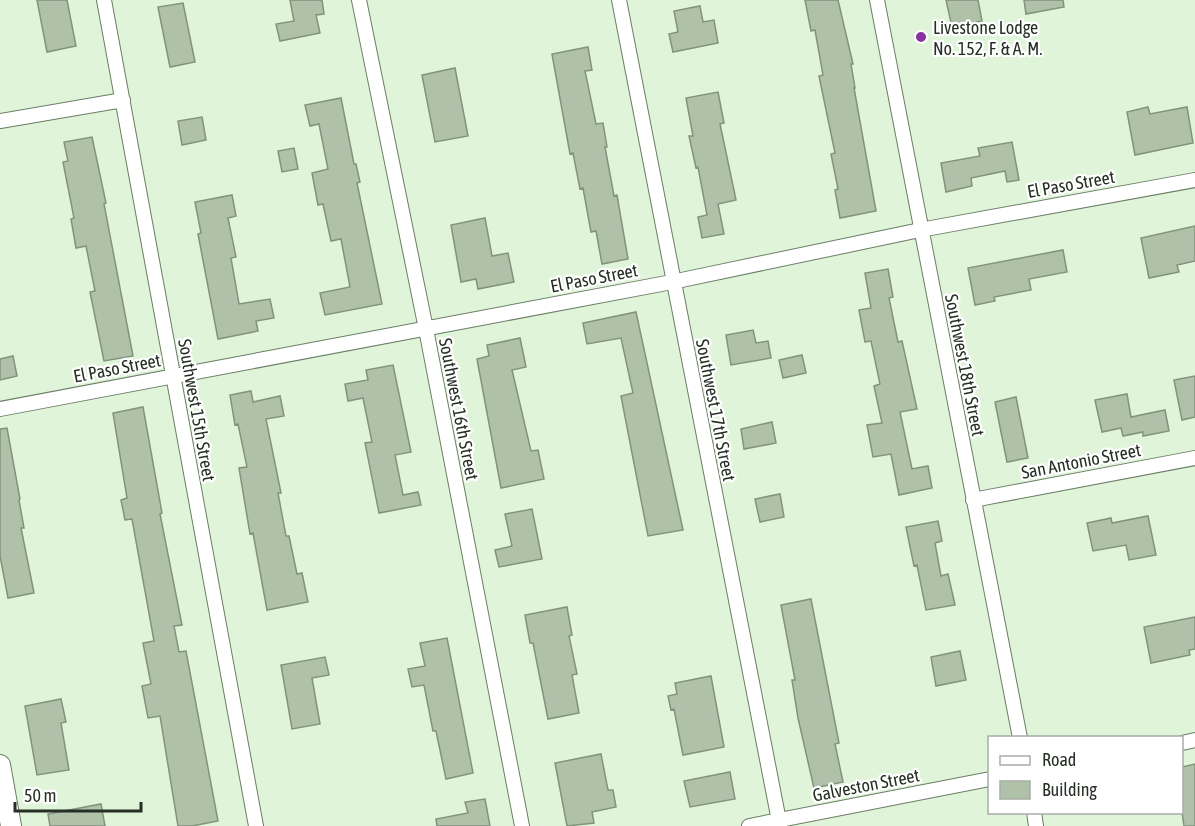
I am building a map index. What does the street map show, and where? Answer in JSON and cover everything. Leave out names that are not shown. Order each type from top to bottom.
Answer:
[{"type":"street","name":"Southwest 15th Street","points":[[104,0],[256,826]]},
{"type":"street","name":"Southwest 16th Street","points":[[359,0],[426,329],[522,826]]},
{"type":"street","name":"Southwest 17th Street","points":[[619,0],[779,823]]},
{"type":"street","name":"Southwest 18th Street","points":[[877,0],[1020,736]]},
{"type":"street","points":[[0,121],[123,100]]},
{"type":"street","name":"El Paso Street","points":[[0,409],[672,282],[921,230],[1195,180]]},
{"type":"street","name":"San Antonio Street","points":[[973,500],[1195,458]]},
{"type":"street","points":[[0,765],[11,826]]},
{"type":"street","name":"Galveston Street","points":[[748,826],[779,823],[988,779]]},
{"type":"building","points":[[37,0],[67,0],[76,46],[47,52]]},
{"type":"building","points":[[290,0],[322,0],[324,14],[316,15],[320,33],[280,41],[276,24],[294,21]]},
{"type":"building","points":[[805,0],[838,0],[853,64],[851,64],[854,88],[876,211],[840,218],[835,190],[838,189],[831,154],[835,153],[819,76],[823,75],[815,30],[811,31]]},
{"type":"building","points":[[946,0],[978,0],[982,21],[952,27]]},
{"type":"building","points":[[1024,0],[1063,0],[1064,7],[1026,14]]},
{"type":"building","points":[[183,3],[195,62],[170,67],[158,7]]},
{"type":"building","points":[[700,6],[703,22],[714,20],[718,43],[673,52],[669,34],[678,32],[674,11]]},
{"type":"building","points":[[588,47],[592,70],[585,71],[596,124],[603,123],[614,196],[617,195],[628,259],[602,264],[596,231],[591,232],[583,188],[580,189],[573,153],[570,154],[552,54]]},
{"type":"building","points":[[455,68],[468,136],[435,142],[422,75]]},
{"type":"building","points":[[718,92],[724,123],[720,124],[736,200],[718,204],[724,234],[702,238],[698,217],[707,215],[698,167],[696,168],[689,136],[693,136],[686,98]]},
{"type":"building","points":[[341,98],[354,164],[356,164],[360,182],[357,183],[382,304],[325,315],[320,293],[350,287],[341,239],[331,241],[323,204],[318,205],[312,173],[328,169],[319,124],[310,126],[305,105]]},
{"type":"building","points":[[1148,107],[1150,114],[1187,107],[1193,143],[1135,155],[1127,112]]},
{"type":"building","points":[[202,117],[206,140],[182,145],[178,121]]},
{"type":"building","points":[[92,137],[133,356],[104,361],[90,292],[95,291],[86,246],[76,248],[71,219],[74,218],[63,162],[68,161],[64,142]]},
{"type":"building","points":[[1012,142],[1019,180],[1007,182],[1005,171],[971,178],[972,186],[946,192],[941,163],[980,156],[978,148]]},
{"type":"building","points":[[294,148],[298,169],[282,172],[278,151]]},
{"type":"building","points":[[232,195],[236,216],[228,218],[236,257],[231,258],[239,304],[270,299],[274,318],[256,321],[258,331],[218,339],[198,234],[201,233],[195,202]]},
{"type":"building","points":[[485,218],[492,256],[508,253],[514,282],[478,289],[476,279],[461,282],[451,225]]},
{"type":"building","points":[[1195,226],[1195,261],[1177,265],[1179,272],[1149,278],[1141,238]]},
{"type":"building","points":[[1063,250],[1067,272],[1029,279],[1031,290],[994,297],[995,301],[975,305],[968,268]]},
{"type":"building","points":[[888,269],[893,297],[889,298],[898,342],[902,341],[917,409],[900,412],[912,469],[928,466],[932,488],[899,495],[891,454],[873,457],[867,425],[882,423],[874,386],[880,384],[871,341],[865,342],[859,310],[871,308],[865,273]]},
{"type":"building","points":[[636,312],[683,530],[648,536],[621,396],[633,393],[621,338],[587,344],[583,323]]},
{"type":"building","points":[[753,330],[756,343],[768,341],[771,358],[731,365],[726,335]]},
{"type":"building","points":[[520,338],[526,367],[512,370],[531,451],[538,450],[544,479],[501,488],[477,359],[489,356],[487,345]]},
{"type":"building","points":[[802,355],[806,373],[783,378],[779,360]]},
{"type":"building","points":[[13,356],[17,376],[0,380],[0,359]]},
{"type":"building","points":[[393,365],[411,452],[395,455],[403,495],[418,492],[421,505],[379,513],[365,443],[372,442],[363,398],[348,401],[345,384],[368,380],[366,370]]},
{"type":"building","points":[[1195,376],[1195,417],[1182,420],[1174,380]]},
{"type":"building","points":[[251,391],[253,402],[280,396],[284,416],[266,419],[281,493],[278,493],[286,536],[289,536],[297,574],[302,573],[308,602],[267,610],[253,533],[250,534],[239,468],[247,467],[238,424],[235,425],[230,395]]},
{"type":"building","points":[[1127,394],[1131,417],[1165,410],[1169,431],[1143,436],[1143,432],[1123,436],[1121,428],[1102,432],[1095,400]]},
{"type":"building","points":[[1016,397],[1028,458],[1007,462],[995,402]]},
{"type":"building","points":[[143,407],[162,513],[160,514],[182,625],[174,626],[179,652],[186,651],[218,821],[192,826],[178,826],[160,716],[148,718],[142,686],[151,684],[143,643],[154,641],[132,519],[125,520],[121,500],[127,498],[113,413]]},
{"type":"building","points":[[772,422],[776,443],[744,449],[741,429]]},
{"type":"building","points":[[7,428],[20,499],[24,528],[21,528],[34,593],[8,598],[0,556],[0,429]]},
{"type":"building","points":[[780,494],[784,517],[760,522],[755,499]]},
{"type":"building","points":[[532,509],[542,559],[499,567],[495,550],[512,546],[505,514]]},
{"type":"building","points":[[1148,516],[1156,555],[1129,560],[1126,545],[1093,551],[1087,523],[1111,518],[1112,523]]},
{"type":"building","points":[[938,521],[942,541],[935,543],[941,576],[948,574],[955,605],[926,610],[906,527]]},
{"type":"building","points":[[811,599],[839,743],[835,744],[843,782],[814,788],[798,718],[792,680],[795,680],[781,605]]},
{"type":"building","points":[[567,607],[572,635],[569,636],[577,674],[572,675],[579,713],[548,719],[525,615]]},
{"type":"building","points":[[1195,617],[1195,649],[1189,650],[1190,655],[1151,663],[1144,627]]},
{"type":"building","points":[[447,638],[473,773],[446,779],[424,685],[412,687],[408,669],[425,666],[420,643]]},
{"type":"building","points":[[960,651],[966,680],[936,686],[931,657]]},
{"type":"building","points":[[325,657],[329,675],[312,678],[320,724],[292,729],[281,665]]},
{"type":"building","points":[[711,676],[724,747],[683,755],[674,709],[671,710],[668,696],[677,694],[675,683]]},
{"type":"building","points":[[61,699],[66,722],[61,723],[69,770],[37,775],[25,706]]},
{"type":"building","points":[[601,754],[608,790],[613,790],[616,807],[592,812],[594,823],[567,826],[555,763]]},
{"type":"building","points":[[1195,764],[1195,826],[1184,826],[1183,767]]},
{"type":"building","points":[[730,772],[735,799],[690,807],[684,781]]},
{"type":"building","points":[[485,799],[490,826],[437,826],[436,819],[468,813],[465,802]]},
{"type":"building","points":[[101,804],[105,826],[50,826],[48,814]]},
{"type":"place","name":"Livestone Lodge No. 152, F. & A. M.","points":[[921,37]]}]
